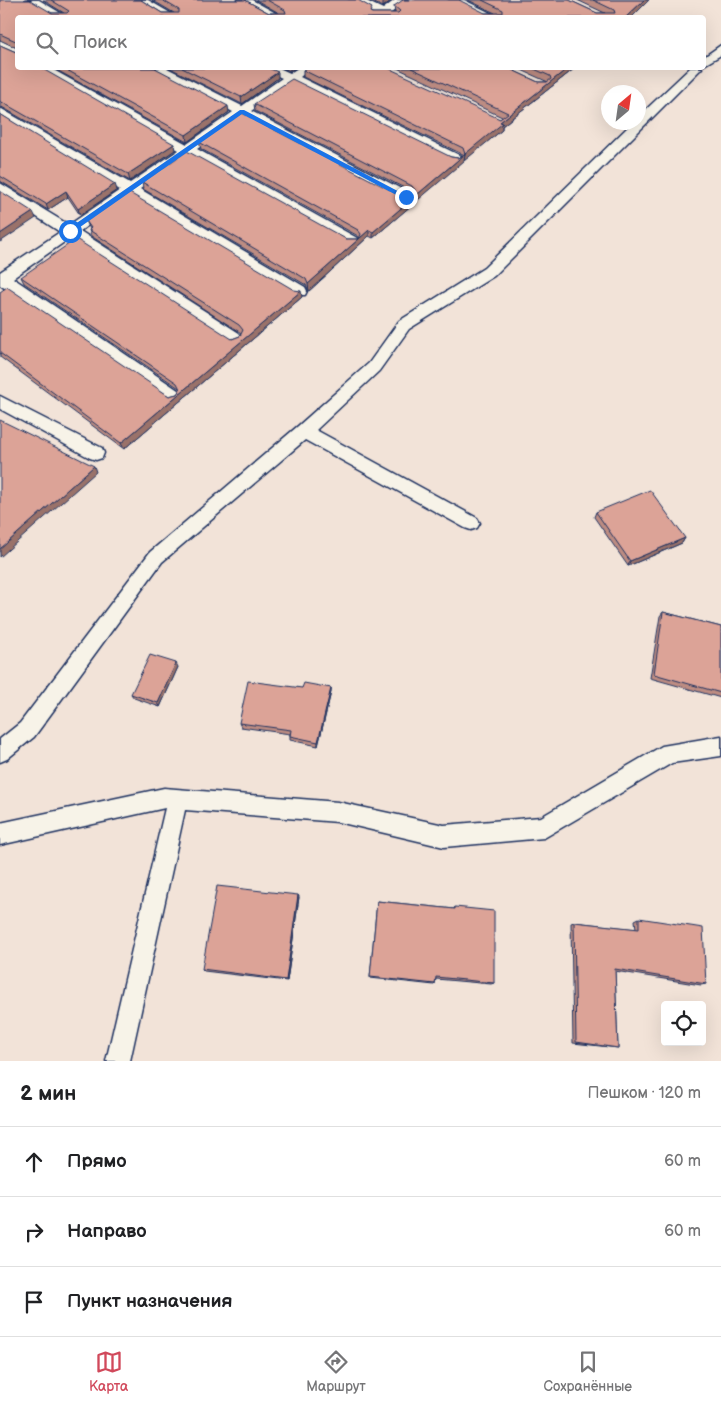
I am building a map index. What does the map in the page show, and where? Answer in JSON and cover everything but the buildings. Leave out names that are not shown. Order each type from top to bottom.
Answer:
[{"type":"lane","points":[[31,0],[58,15]]},
{"type":"lane","points":[[140,0],[168,15]]},
{"type":"lane","points":[[243,0],[274,15]]},
{"type":"lane","points":[[354,0],[383,15]]},
{"type":"lane","points":[[386,15],[402,0]]},
{"type":"lane","points":[[454,0],[489,15]]},
{"type":"lane","points":[[0,44],[15,52]]},
{"type":"lane","points":[[706,60],[721,49]]},
{"type":"lane","points":[[46,70],[352,241]]},
{"type":"lane","points":[[163,70],[406,197]]},
{"type":"lane","points":[[275,70],[456,159]]},
{"type":"lane","points":[[172,394],[1,278],[302,70]]},
{"type":"lane","points":[[0,752],[27,730],[156,557],[304,431],[374,367],[404,325],[489,272],[694,70]]},
{"type":"lane","points":[[0,112],[300,291]]},
{"type":"lane","points":[[0,187],[234,337]]},
{"type":"lane","points":[[0,402],[96,453]]},
{"type":"lane","points":[[304,431],[471,523]]},
{"type":"lane","points":[[0,834],[164,798],[338,812],[444,836],[544,827],[669,753],[721,746]]},
{"type":"lane","points":[[118,1061],[177,800]]},
{"type":"route","points":[[70,231],[242,112],[406,197]]}]
